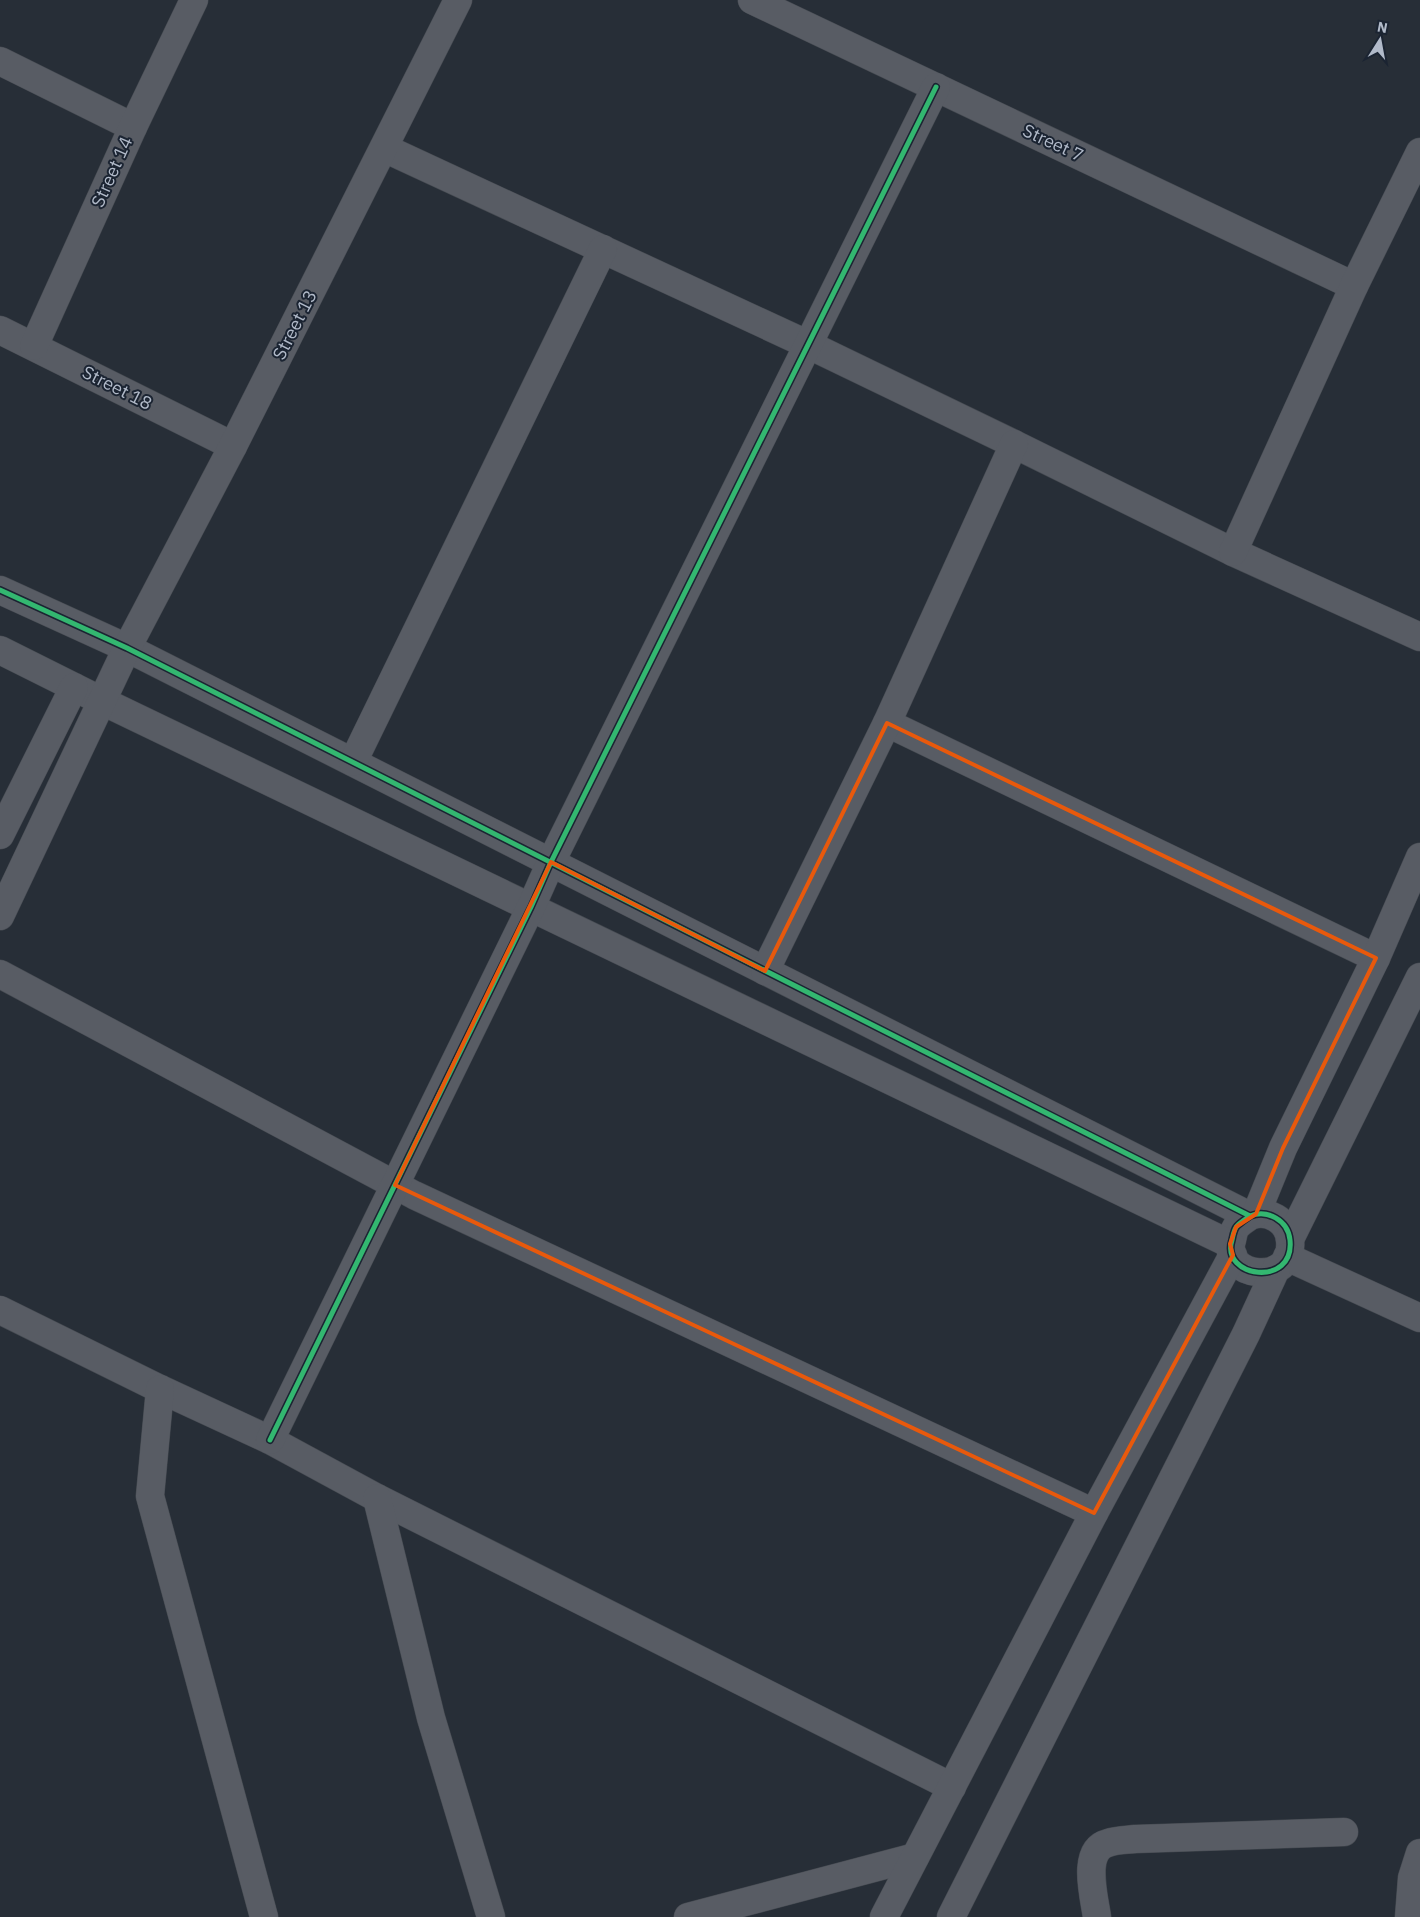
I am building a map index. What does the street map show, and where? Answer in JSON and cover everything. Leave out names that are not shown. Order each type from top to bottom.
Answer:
[{"type":"street","name":"Street 14","points":[[34,346],[133,127],[194,0]]},
{"type":"street","name":"Street 13","points":[[0,916],[127,648],[233,446],[458,0]]},
{"type":"street","name":"Street 7","points":[[752,0],[1354,286]]},
{"type":"street","points":[[0,61],[133,127]]},
{"type":"street","points":[[270,1440],[531,907],[551,862],[936,87]]},
{"type":"street","points":[[384,148],[809,345],[1233,552],[1420,637]]},
{"type":"street","points":[[1233,552],[1354,286],[1420,152]]},
{"type":"street","points":[[353,762],[603,249]]},
{"type":"street","name":"Street 18","points":[[0,330],[233,446]]},
{"type":"street","points":[[765,971],[887,723],[1014,444]]},
{"type":"street","points":[[0,590],[127,648],[765,971],[1253,1215],[1272,1216],[1288,1231],[1285,1255],[1267,1272],[1252,1272],[1239,1264],[1232,1250],[531,907],[102,702],[0,650]]},
{"type":"street","points":[[0,835],[74,687]]},
{"type":"street","points":[[887,723],[1376,958]]},
{"type":"street","points":[[884,1917],[1232,1250],[1236,1227],[1253,1215],[1283,1148],[1376,958],[1420,858]]},
{"type":"street","points":[[0,974],[395,1186],[1094,1513]]},
{"type":"street","points":[[951,1917],[1242,1343],[1420,977]]},
{"type":"street","points":[[1285,1255],[1420,1318]]},
{"type":"street","points":[[0,1310],[160,1389],[270,1440],[377,1498],[952,1787]]},
{"type":"street","points":[[160,1389],[150,1496],[264,1917]]},
{"type":"street","points":[[377,1498],[431,1718],[491,1917]]},
{"type":"street","points":[[1097,1917],[1092,1883],[1092,1859],[1095,1851],[1106,1843],[1135,1839],[1344,1832]]},
{"type":"street","points":[[1409,1917],[1412,1878],[1420,1853]]},
{"type":"street","points":[[688,1917],[915,1858]]},
{"type":"highlighted area","points":[[887,723],[1376,958],[1283,1148],[1256,1214],[1236,1227],[1230,1244],[1233,1255],[1094,1513],[395,1185],[551,862],[765,971]]},
{"type":"cycle path","points":[[270,1440],[531,907],[551,862],[936,87]]},
{"type":"cycle path","points":[[0,590],[127,648],[1250,1216],[1263,1214],[1276,1218],[1285,1227],[1290,1240],[1288,1255],[1281,1266],[1271,1271],[1258,1272],[1246,1269],[1237,1263],[1231,1253],[1235,1229],[1250,1216]]}]
